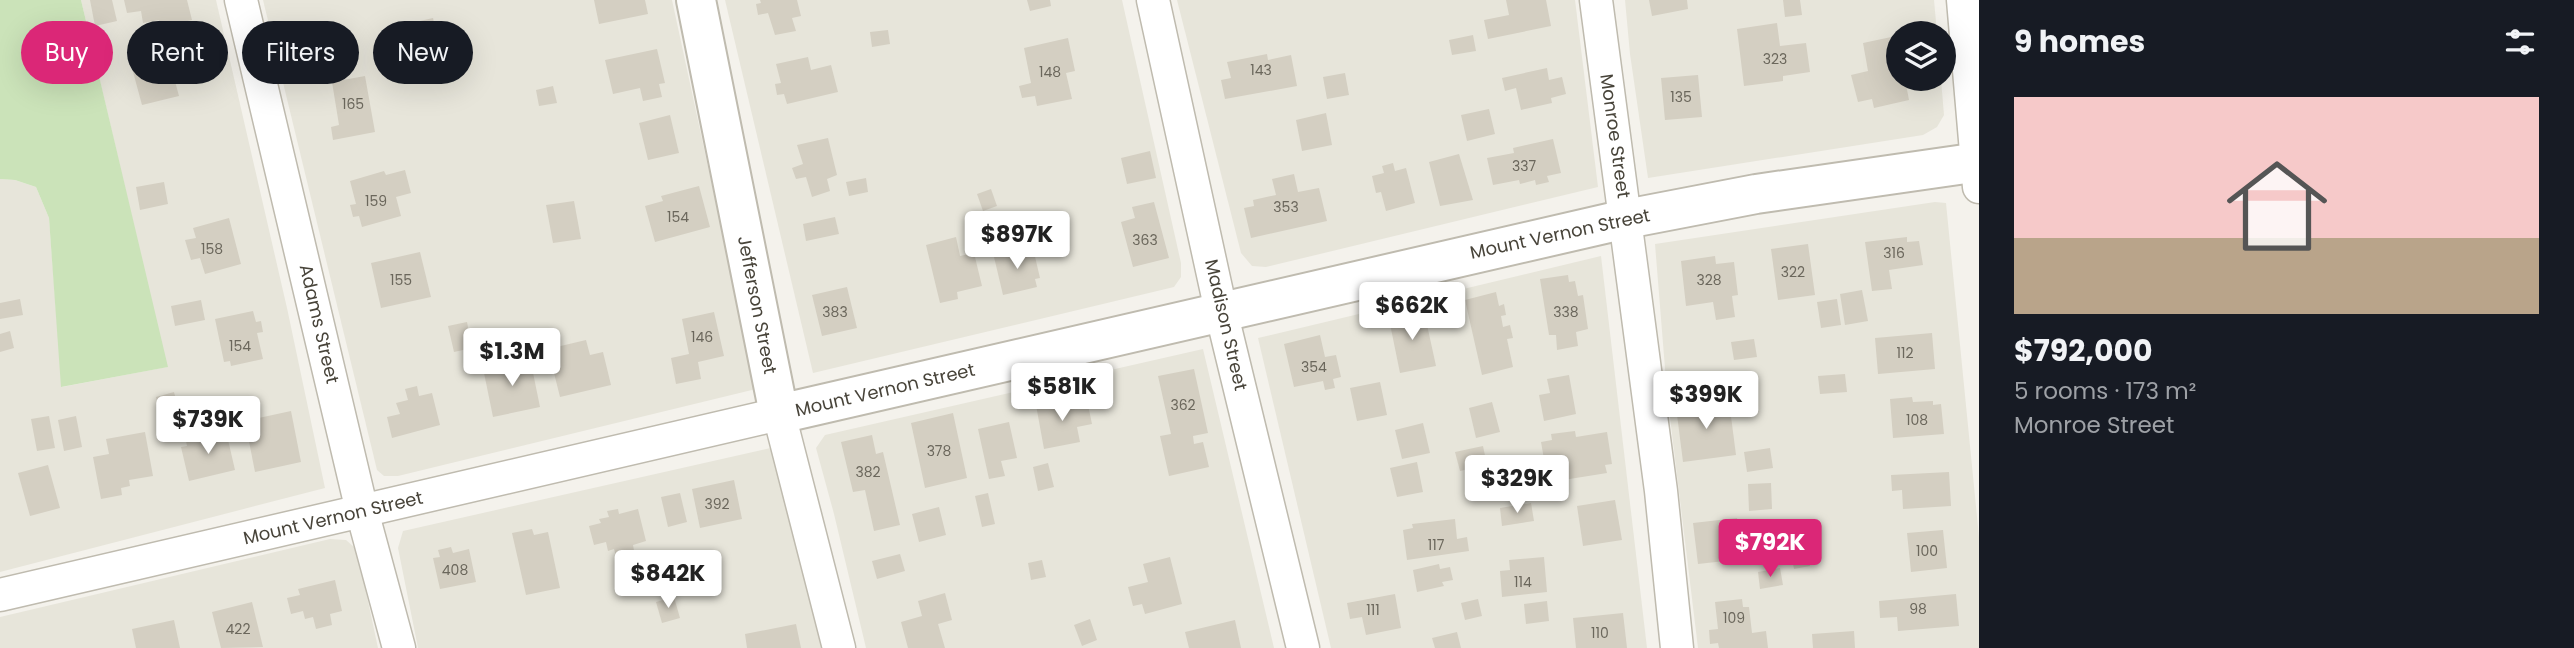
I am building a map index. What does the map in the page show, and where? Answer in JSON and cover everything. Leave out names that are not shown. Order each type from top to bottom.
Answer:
[{"type":"street","name":"Adams Street","points":[[241,0],[362,511],[399,648]]},
{"type":"street","name":"Jefferson Street","points":[[696,0],[779,414],[839,648]]},
{"type":"street","name":"Madison Street","points":[[1153,0],[1221,311],[1303,648]]},
{"type":"street","name":"Monroe Street","points":[[1596,0],[1661,491],[1677,648]]},
{"type":"street","points":[[1964,0],[1978,170]]},
{"type":"street","name":"Mount Vernon Street","points":[[0,594],[1626,219],[1756,194],[1978,170]]},
{"type":"shaded area","points":[[81,0],[216,0],[221,21],[127,21],[127,84],[228,84],[228,52],[325,488],[0,572],[0,179],[15,180],[36,187],[49,218],[62,387],[167,367],[101,84],[113,84],[113,21],[86,21]]},
{"type":"shaded area","points":[[263,0],[672,0],[756,389],[398,476],[384,476],[377,470],[283,84],[359,84],[359,21],[268,21]]},
{"type":"shaded area","points":[[725,0],[1122,0],[1181,263],[1181,277],[1174,287],[813,373]]},
{"type":"shaded area","points":[[1177,0],[1575,0],[1598,187],[1266,267],[1252,266],[1241,253]]},
{"type":"shaded area","points":[[1625,0],[1934,0],[1936,21],[1886,21],[1886,91],[1942,91],[1944,115],[1937,127],[1923,135],[1648,178]]},
{"type":"shaded area","points":[[1935,202],[1946,203],[1979,537],[1979,648],[1698,648],[1667,393],[1655,244]]},
{"type":"shaded area","points":[[1601,256],[1647,648],[1331,648],[1258,338]]},
{"type":"shaded area","points":[[1203,349],[1274,648],[866,648],[816,448],[825,435]]},
{"type":"shaded area","points":[[775,447],[824,648],[418,648],[398,548],[403,531]]},
{"type":"shaded area","points":[[330,539],[346,540],[354,547],[378,648],[0,648],[0,617]]},
{"type":"green space","points":[[0,0],[81,0],[86,21],[21,21],[21,84],[101,84],[168,367],[61,387],[49,218],[36,187],[15,180],[0,179]]},
{"type":"building","points":[[90,0],[112,0],[117,21],[94,21]]},
{"type":"building","points":[[124,0],[187,0],[192,20],[143,21],[141,11],[127,13]]},
{"type":"building","points":[[594,0],[645,0],[648,14],[599,24]]},
{"type":"building","points":[[760,0],[797,0],[801,16],[792,18],[796,31],[775,35],[768,13],[758,15],[756,4],[761,3]]},
{"type":"building","points":[[1027,0],[1050,0],[1051,6],[1030,11]]},
{"type":"building","points":[[1506,0],[1546,0],[1551,26],[1488,39],[1484,20],[1509,15]]},
{"type":"building","points":[[1649,0],[1687,0],[1688,9],[1652,16]]},
{"type":"building","points":[[1783,0],[1800,0],[1802,15],[1785,17]]},
{"type":"building","points":[[1777,23],[1780,46],[1806,43],[1810,72],[1783,76],[1783,81],[1744,86],[1737,29]]},
{"type":"building","points":[[888,30],[890,44],[872,47],[870,32]]},
{"type":"building","points":[[1473,35],[1476,51],[1452,55],[1449,40]]},
{"type":"building","points":[[1068,38],[1075,71],[1066,73],[1072,99],[1037,106],[1035,96],[1022,98],[1019,86],[1031,83],[1024,48]]},
{"type":"building","points":[[1886,38],[1886,91],[1907,91],[1909,100],[1874,108],[1872,99],[1858,102],[1851,75],[1868,71],[1863,43]]},
{"type":"building","points":[[657,49],[665,83],[659,84],[662,97],[643,101],[640,88],[613,94],[605,60]]},
{"type":"building","points":[[1267,54],[1268,60],[1291,55],[1297,86],[1225,99],[1221,80],[1231,78],[1227,62]]},
{"type":"building","points":[[808,57],[811,70],[831,65],[838,92],[787,104],[784,94],[777,95],[775,84],[781,83],[776,64]]},
{"type":"building","points":[[1547,68],[1549,80],[1562,77],[1566,94],[1551,98],[1552,103],[1521,110],[1516,88],[1505,91],[1502,78]]},
{"type":"building","points":[[1345,73],[1349,95],[1327,99],[1323,77]]},
{"type":"building","points":[[1698,75],[1702,117],[1665,120],[1661,78]]},
{"type":"building","points":[[365,76],[375,132],[333,140],[331,127],[339,125],[332,84],[359,84],[359,77]]},
{"type":"building","points":[[136,84],[176,84],[179,96],[142,105]]},
{"type":"building","points":[[553,86],[557,103],[539,106],[536,90]]},
{"type":"building","points":[[1489,109],[1495,134],[1467,141],[1461,115]]},
{"type":"building","points":[[1326,113],[1332,145],[1302,151],[1296,120]]},
{"type":"building","points":[[670,115],[679,153],[648,160],[639,123]]},
{"type":"building","points":[[828,138],[837,175],[827,179],[830,191],[812,197],[806,177],[796,179],[792,168],[803,164],[797,145]]},
{"type":"building","points":[[1553,139],[1561,173],[1547,176],[1549,182],[1536,185],[1535,180],[1520,184],[1519,180],[1493,185],[1487,158],[1514,153],[1513,148]]},
{"type":"building","points":[[1150,151],[1156,178],[1127,184],[1121,158]]},
{"type":"building","points":[[1459,154],[1473,200],[1440,206],[1429,162]]},
{"type":"building","points":[[1393,163],[1395,171],[1406,168],[1415,203],[1386,211],[1381,192],[1376,193],[1372,176],[1384,173],[1382,166]]},
{"type":"building","points":[[405,170],[411,193],[396,197],[401,216],[362,227],[359,216],[353,217],[350,205],[356,204],[350,181],[384,171],[386,175]]},
{"type":"building","points":[[1294,174],[1298,192],[1319,188],[1327,221],[1251,238],[1244,208],[1254,206],[1253,200],[1276,195],[1272,179]]},
{"type":"building","points":[[866,178],[868,192],[849,196],[846,182]]},
{"type":"building","points":[[164,182],[168,204],[140,210],[136,187]]},
{"type":"building","points":[[699,186],[710,227],[655,242],[645,206],[663,201],[661,196]]},
{"type":"building","points":[[991,189],[997,206],[983,211],[977,194]]},
{"type":"building","points":[[574,201],[581,239],[553,243],[546,205]]},
{"type":"building","points":[[1154,202],[1169,258],[1133,267],[1121,222],[1135,218],[1132,207]]},
{"type":"building","points":[[835,217],[839,234],[806,241],[803,224]]},
{"type":"building","points":[[229,218],[241,264],[205,274],[200,258],[191,260],[185,240],[196,238],[193,228]]},
{"type":"building","points":[[956,237],[960,256],[974,253],[982,286],[957,292],[958,299],[940,303],[926,245]]},
{"type":"building","points":[[1907,237],[1907,242],[1919,241],[1923,265],[1889,270],[1892,289],[1872,291],[1865,242]]},
{"type":"building","points":[[1808,244],[1815,295],[1778,300],[1771,249]]},
{"type":"building","points":[[1033,248],[1040,278],[1035,279],[1037,287],[1003,295],[994,257]]},
{"type":"building","points":[[420,252],[431,297],[381,308],[371,263]]},
{"type":"building","points":[[1715,256],[1716,264],[1734,262],[1738,295],[1732,296],[1735,317],[1716,320],[1713,302],[1686,306],[1681,261]]},
{"type":"building","points":[[1568,275],[1569,282],[1575,281],[1578,296],[1583,295],[1588,329],[1576,332],[1578,346],[1557,350],[1556,335],[1549,335],[1540,279]]},
{"type":"building","points":[[847,287],[857,328],[822,336],[812,295]]},
{"type":"building","points":[[1862,290],[1868,321],[1845,325],[1840,294]]},
{"type":"building","points":[[1496,292],[1499,306],[1504,304],[1506,315],[1501,316],[1503,327],[1510,325],[1513,338],[1507,339],[1513,367],[1482,375],[1465,300]]},
{"type":"building","points":[[20,299],[23,315],[0,319],[0,303]]},
{"type":"building","points":[[1837,299],[1841,325],[1821,328],[1817,302]]},
{"type":"building","points":[[201,300],[205,320],[175,326],[171,306]]},
{"type":"building","points":[[253,311],[256,322],[261,321],[263,332],[257,333],[263,359],[231,366],[230,361],[224,362],[215,319]]},
{"type":"building","points":[[1424,311],[1436,366],[1400,373],[1389,319]]},
{"type":"building","points":[[714,312],[724,356],[698,362],[701,379],[676,384],[671,358],[689,354],[682,319]]},
{"type":"building","points":[[467,322],[472,348],[454,352],[448,326]]},
{"type":"building","points":[[10,331],[14,348],[0,352],[0,334]]},
{"type":"building","points":[[1932,333],[1935,369],[1878,374],[1875,338]]},
{"type":"building","points":[[1320,335],[1325,357],[1336,355],[1341,377],[1333,379],[1335,388],[1325,390],[1323,381],[1294,387],[1284,344]]},
{"type":"building","points":[[1754,339],[1757,357],[1734,360],[1731,342]]},
{"type":"building","points":[[586,340],[590,355],[603,352],[611,385],[560,397],[548,349]]},
{"type":"building","points":[[530,358],[540,407],[493,417],[483,368]]},
{"type":"building","points":[[1194,369],[1208,433],[1193,436],[1194,444],[1203,442],[1209,467],[1169,476],[1160,436],[1171,434],[1158,376]]},
{"type":"building","points":[[1845,374],[1847,392],[1820,394],[1818,376]]},
{"type":"building","points":[[1569,375],[1576,414],[1544,421],[1539,395],[1550,393],[1547,379]]},
{"type":"building","points":[[1380,382],[1387,415],[1357,421],[1350,388]]},
{"type":"building","points":[[417,386],[419,396],[432,393],[440,425],[392,438],[387,417],[400,414],[396,403],[408,400],[405,389]]},
{"type":"building","points":[[174,392],[180,415],[162,420],[156,397]]},
{"type":"building","points":[[1912,397],[1913,402],[1933,401],[1933,405],[1941,404],[1944,434],[1893,438],[1890,399]]},
{"type":"building","points":[[1068,400],[1070,408],[1088,405],[1092,424],[1077,427],[1080,442],[1044,449],[1036,405]]},
{"type":"building","points":[[1729,401],[1736,455],[1683,462],[1676,407]]},
{"type":"building","points":[[1492,402],[1500,432],[1476,438],[1469,408]]},
{"type":"building","points":[[291,411],[301,462],[255,472],[245,421]]},
{"type":"building","points":[[953,413],[967,478],[925,488],[911,423]]},
{"type":"building","points":[[49,416],[55,448],[37,451],[31,419]]},
{"type":"building","points":[[76,416],[82,447],[64,451],[58,420]]},
{"type":"building","points":[[1009,422],[1017,458],[1001,461],[1005,476],[989,479],[978,429]]},
{"type":"building","points":[[1423,423],[1430,453],[1402,459],[1395,430]]},
{"type":"building","points":[[226,431],[235,470],[189,481],[181,447],[187,446],[186,441]]},
{"type":"building","points":[[1575,431],[1576,437],[1607,432],[1612,464],[1605,465],[1607,473],[1557,481],[1555,475],[1547,476],[1541,442],[1552,440],[1551,434]]},
{"type":"building","points":[[145,432],[153,476],[129,480],[130,486],[121,488],[122,495],[101,499],[93,457],[109,454],[106,439]]},
{"type":"building","points":[[872,435],[876,454],[883,452],[900,525],[874,531],[865,490],[853,492],[841,442]]},
{"type":"building","points":[[1483,446],[1487,465],[1460,471],[1455,452]]},
{"type":"building","points":[[1770,448],[1773,468],[1747,472],[1744,452]]},
{"type":"building","points":[[1417,462],[1423,492],[1397,497],[1390,468]]},
{"type":"building","points":[[1048,463],[1054,487],[1038,491],[1033,467]]},
{"type":"building","points":[[48,465],[60,508],[30,516],[18,473]]},
{"type":"building","points":[[1949,472],[1951,506],[1903,509],[1902,490],[1892,491],[1891,475]]},
{"type":"building","points":[[734,480],[742,519],[700,528],[692,489]]},
{"type":"building","points":[[1771,483],[1772,509],[1749,511],[1748,484]]},
{"type":"building","points":[[680,493],[687,522],[668,527],[661,497]]},
{"type":"building","points":[[988,493],[995,524],[982,527],[975,496]]},
{"type":"building","points":[[1615,500],[1622,540],[1583,546],[1577,506]]},
{"type":"building","points":[[1531,503],[1534,521],[1502,526],[1500,508]]},
{"type":"building","points":[[939,507],[946,535],[919,542],[912,514]]},
{"type":"building","points":[[618,509],[619,514],[638,509],[646,541],[633,545],[635,556],[617,560],[614,549],[608,551],[606,542],[594,545],[589,526],[601,523],[599,519],[609,517],[607,511]]},
{"type":"building","points":[[1737,518],[1743,559],[1698,564],[1693,523]]},
{"type":"building","points":[[1455,519],[1457,539],[1467,537],[1469,551],[1407,560],[1403,530],[1413,528],[1412,524]]},
{"type":"building","points":[[532,529],[534,535],[548,532],[560,588],[526,595],[512,533]]},
{"type":"building","points":[[1943,530],[1947,568],[1911,572],[1907,533]]},
{"type":"building","points":[[451,547],[453,553],[469,549],[476,582],[440,589],[433,558],[440,557],[438,550]]},
{"type":"building","points":[[1808,551],[1810,566],[1794,569],[1791,554]]},
{"type":"building","points":[[900,554],[905,571],[877,579],[872,561]]},
{"type":"building","points":[[1170,557],[1182,604],[1145,614],[1142,604],[1133,606],[1128,587],[1148,582],[1143,564]]},
{"type":"building","points":[[1544,557],[1547,592],[1502,597],[1500,571],[1510,570],[1509,560]]},
{"type":"building","points":[[1042,560],[1046,577],[1031,580],[1028,563]]},
{"type":"building","points":[[1439,564],[1440,569],[1450,567],[1453,580],[1442,582],[1444,586],[1417,592],[1413,570]]},
{"type":"building","points":[[1780,568],[1783,585],[1760,589],[1758,572]]},
{"type":"building","points":[[335,580],[342,611],[330,614],[332,625],[316,629],[313,617],[305,619],[303,611],[291,614],[287,598],[300,595],[298,589]]},
{"type":"building","points":[[945,593],[952,620],[938,624],[945,648],[908,648],[901,622],[922,616],[918,601]]},
{"type":"building","points":[[1395,594],[1401,628],[1366,635],[1362,617],[1350,619],[1347,603]]},
{"type":"building","points":[[1956,594],[1959,626],[1898,631],[1897,617],[1880,618],[1879,601]]},
{"type":"building","points":[[674,597],[680,618],[662,623],[656,602]]},
{"type":"building","points":[[1478,599],[1482,616],[1465,620],[1461,603]]},
{"type":"building","points":[[1742,599],[1743,607],[1749,607],[1752,633],[1766,631],[1768,648],[1719,648],[1718,643],[1710,644],[1709,630],[1718,629],[1715,602]]},
{"type":"building","points":[[1547,601],[1549,621],[1526,624],[1524,604]]},
{"type":"building","points":[[252,602],[263,647],[221,648],[212,612]]},
{"type":"building","points":[[1623,613],[1627,648],[1576,648],[1573,618]]},
{"type":"building","points":[[1090,619],[1097,640],[1082,646],[1074,625]]},
{"type":"building","points":[[174,620],[180,648],[136,648],[132,629]]},
{"type":"building","points":[[1235,620],[1241,648],[1189,648],[1185,632]]},
{"type":"building","points":[[796,624],[801,648],[747,648],[745,634]]},
{"type":"building","points":[[1854,631],[1855,648],[1813,648],[1812,634]]},
{"type":"building","points":[[1457,632],[1461,648],[1435,648],[1432,638]]}]
